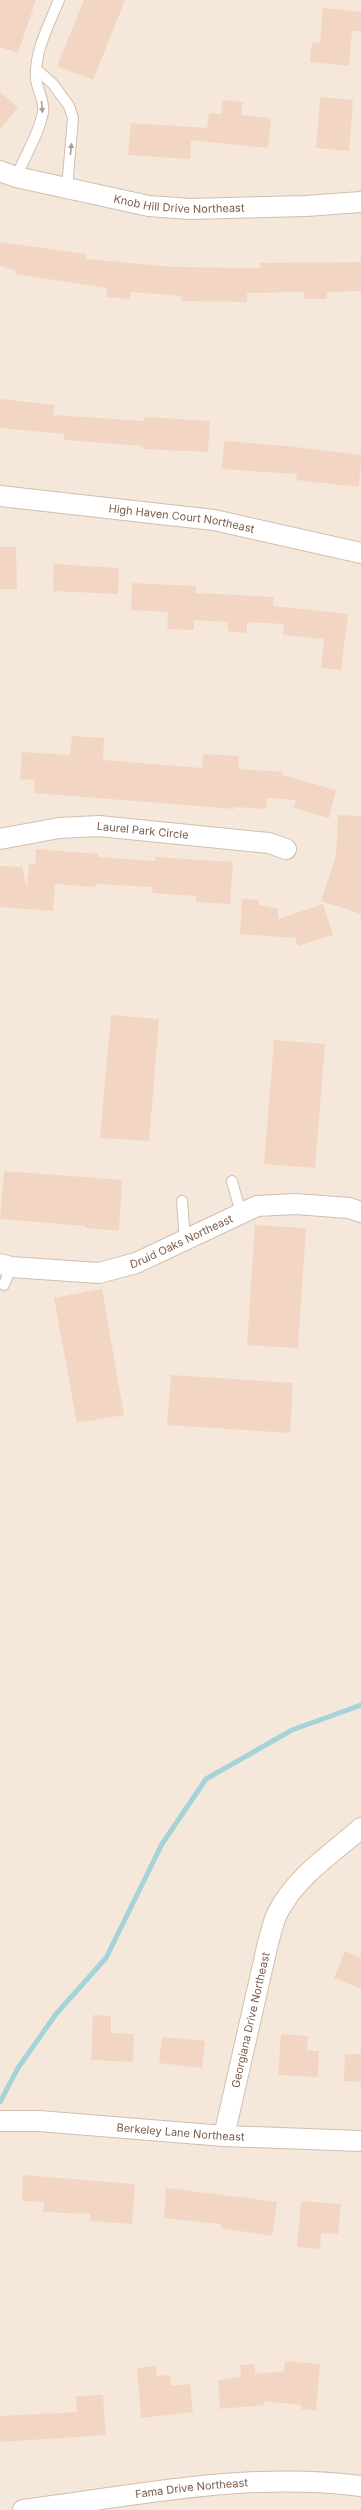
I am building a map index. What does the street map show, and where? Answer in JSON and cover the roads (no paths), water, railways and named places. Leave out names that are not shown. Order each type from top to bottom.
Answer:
[{"type":"street","name":"Knob Hill Drive Northeast","points":[[8,174],[149,206],[190,209],[306,206],[361,202]]},
{"type":"street","name":"High Haven Court Northeast","points":[[0,496],[214,520],[361,553]]},
{"type":"street","name":"Laurel Park Circle","points":[[0,839],[59,828],[98,826],[269,843],[286,850]]},
{"type":"street","name":"Druid Oaks Northeast","points":[[5,1272],[99,1273],[136,1263],[257,1206],[295,1204],[349,1208],[361,1212]]},
{"type":"street","name":"Georgiana Drive Northeast","points":[[224,2136],[268,1943],[282,1906],[296,1885],[310,1870],[361,1828]]},
{"type":"street","name":"Berkeley Lane Northeast","points":[[0,2121],[39,2121],[224,2136],[361,2141]]},
{"type":"street","name":"Fama Drive Northeast","points":[[23,2510],[117,2498],[163,2490],[214,2485],[320,2481],[361,2486]]},
{"type":"lane","points":[[8,174],[40,126],[44,110],[36,80],[36,69],[45,33],[59,0]]},
{"type":"lane","points":[[36,69],[53,84],[69,106],[73,118],[67,188]]},
{"type":"lane","points":[[232,1181],[241,1214]]},
{"type":"lane","points":[[182,1201],[185,1240]]},
{"type":"waterway","points":[[0,2102],[18,2068],[56,2014],[106,1958],[162,1844],[206,1779],[292,1730],[361,1705]]}]
